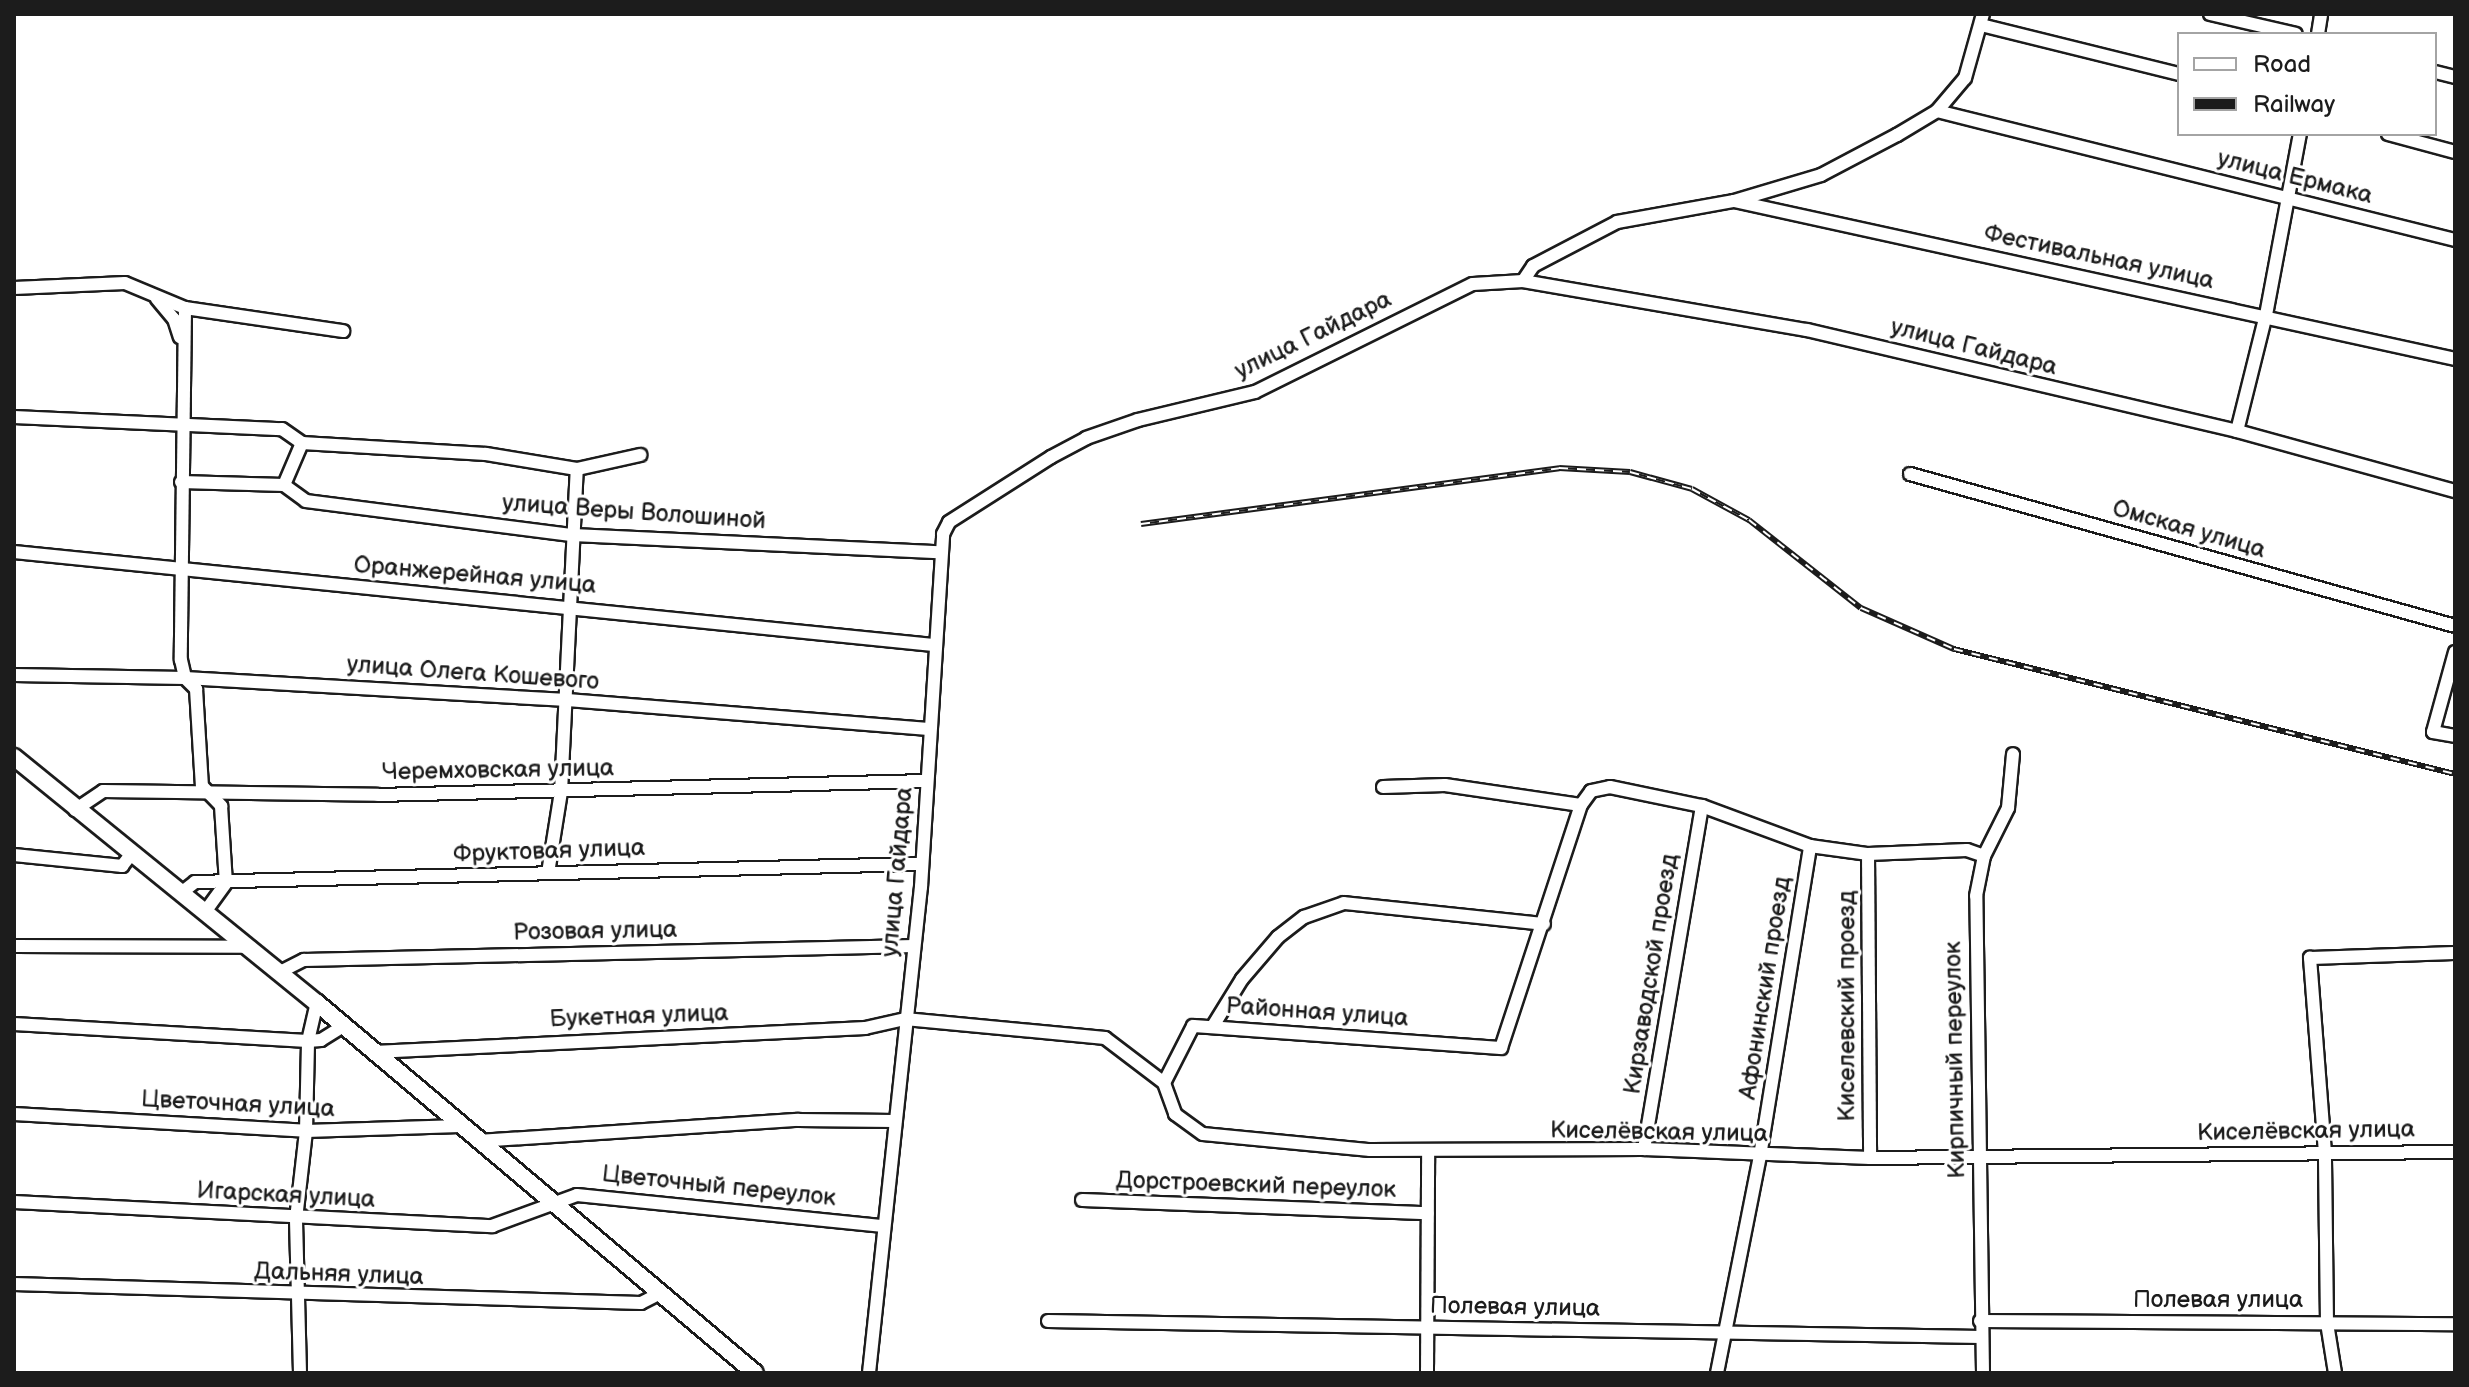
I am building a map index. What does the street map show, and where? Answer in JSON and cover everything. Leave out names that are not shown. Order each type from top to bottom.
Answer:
[{"type":"main road","points":[[14,757],[75,810],[250,947],[755,1373]]},
{"type":"street","points":[[2210,14],[2287,32]]},
{"type":"street","points":[[1523,281],[1533,266],[1617,222],[1734,201],[1821,175],[1937,111],[1965,78],[1982,19],[2177,73]]},
{"type":"street","name":"улица Ермака","points":[[1937,111],[2455,240]]},
{"type":"street","points":[[2237,431],[2266,315],[2300,136]]},
{"type":"street","points":[[2395,136],[2455,152]]},
{"type":"street","name":"Фестивальная улица","points":[[1734,201],[2266,315],[2455,359]]},
{"type":"street","name":"улица Гайдара","points":[[869,1373],[922,864],[939,552],[949,522],[1086,438],[1255,392],[1450,294],[1488,280],[1523,281],[1807,330],[2237,431],[2455,491]]},
{"type":"street","points":[[14,288],[125,283],[185,308],[343,331]]},
{"type":"street","points":[[145,290],[174,319],[184,346]]},
{"type":"street","points":[[185,308],[180,570],[185,678],[196,689],[202,786],[221,806],[226,883],[205,912]]},
{"type":"street","name":"улица Веры Волошиной","points":[[14,417],[282,429],[302,443],[486,454],[577,469]]},
{"type":"street","points":[[181,482],[284,485],[302,443]]},
{"type":"street","points":[[548,873],[561,792],[577,469],[640,455]]},
{"type":"street","name":"Омская улица","points":[[1910,474],[2455,626]]},
{"type":"street","name":"улица Веры Волошиной","points":[[284,485],[306,501],[573,535],[939,552]]},
{"type":"street","name":"Оранжерейная улица","points":[[14,552],[568,605],[933,645]]},
{"type":"street","points":[[2455,652],[2433,732],[2455,736]]},
{"type":"street","name":"улица Олега Кошевого","points":[[14,675],[185,678],[567,700],[929,729]]},
{"type":"street","name":"Кирпичный переулок","points":[[1983,1373],[1976,896],[1984,856],[2008,808],[2013,754]]},
{"type":"street","name":"Черемховская улица","points":[[75,810],[103,791],[208,794],[561,792],[927,781]]},
{"type":"street","points":[[1383,787],[1445,785],[1581,805]]},
{"type":"street","points":[[1213,1026],[1242,979],[1278,937],[1304,917],[1344,903],[1544,924],[1581,805],[1591,791],[1610,787],[1702,806],[1810,846],[1868,854],[1967,850],[1984,856]]},
{"type":"street","name":"Кирзаводской проезд","points":[[1644,1149],[1702,806]]},
{"type":"street","name":"Афонинский проезд","points":[[1717,1373],[1760,1156],[1810,846]]},
{"type":"street","points":[[14,855],[122,866],[132,853]]},
{"type":"street","name":"Киселевский проезд","points":[[1868,854],[1870,1158]]},
{"type":"street","name":"Фруктовая улица","points":[[181,893],[195,882],[922,864]]},
{"type":"street","name":"Районная улица","points":[[1164,1083],[1193,1026],[1501,1048],[1544,924]]},
{"type":"street","points":[[14,946],[250,947]]},
{"type":"street","name":"Розовая улица","points":[[280,972],[304,960],[914,946]]},
{"type":"street","points":[[2335,1373],[2327,1323],[2325,1153],[2310,958],[2455,953]]},
{"type":"street","points":[[300,1373],[296,1219],[306,1131],[308,1041],[317,1003]]},
{"type":"street","name":"Киселёвская улица","points":[[905,1019],[1105,1038],[1164,1083],[1175,1114],[1203,1134],[1428,1152],[1644,1149],[1870,1158],[2455,1152]]},
{"type":"street","name":"Букетная улица","points":[[374,1052],[865,1028],[905,1019]]},
{"type":"street","points":[[14,1024],[308,1041],[321,1040],[343,1026]]},
{"type":"street","name":"Цветочная улица","points":[[14,1114],[306,1131],[460,1126]]},
{"type":"street","points":[[477,1141],[798,1120],[894,1121]]},
{"type":"street","points":[[1427,1373],[1428,1152]]},
{"type":"street","name":"Цветочный переулок","points":[[551,1203],[577,1195],[883,1226]]},
{"type":"street","name":"Дорстроевский переулок","points":[[1082,1200],[1428,1213]]},
{"type":"street","name":"Игарская улица","points":[[14,1202],[296,1219],[492,1226],[551,1203]]},
{"type":"street","name":"Дальняя улица","points":[[14,1284],[641,1303],[661,1293]]},
{"type":"street","name":"Полевая улица","points":[[1048,1321],[1981,1337]]},
{"type":"street","name":"Полевая улица","points":[[1980,1321],[2455,1324]]},
{"type":"railway","points":[[1141,524],[1559,468],[1630,472],[1692,489],[1749,520],[1861,608],[1954,649],[2455,774]]}]
